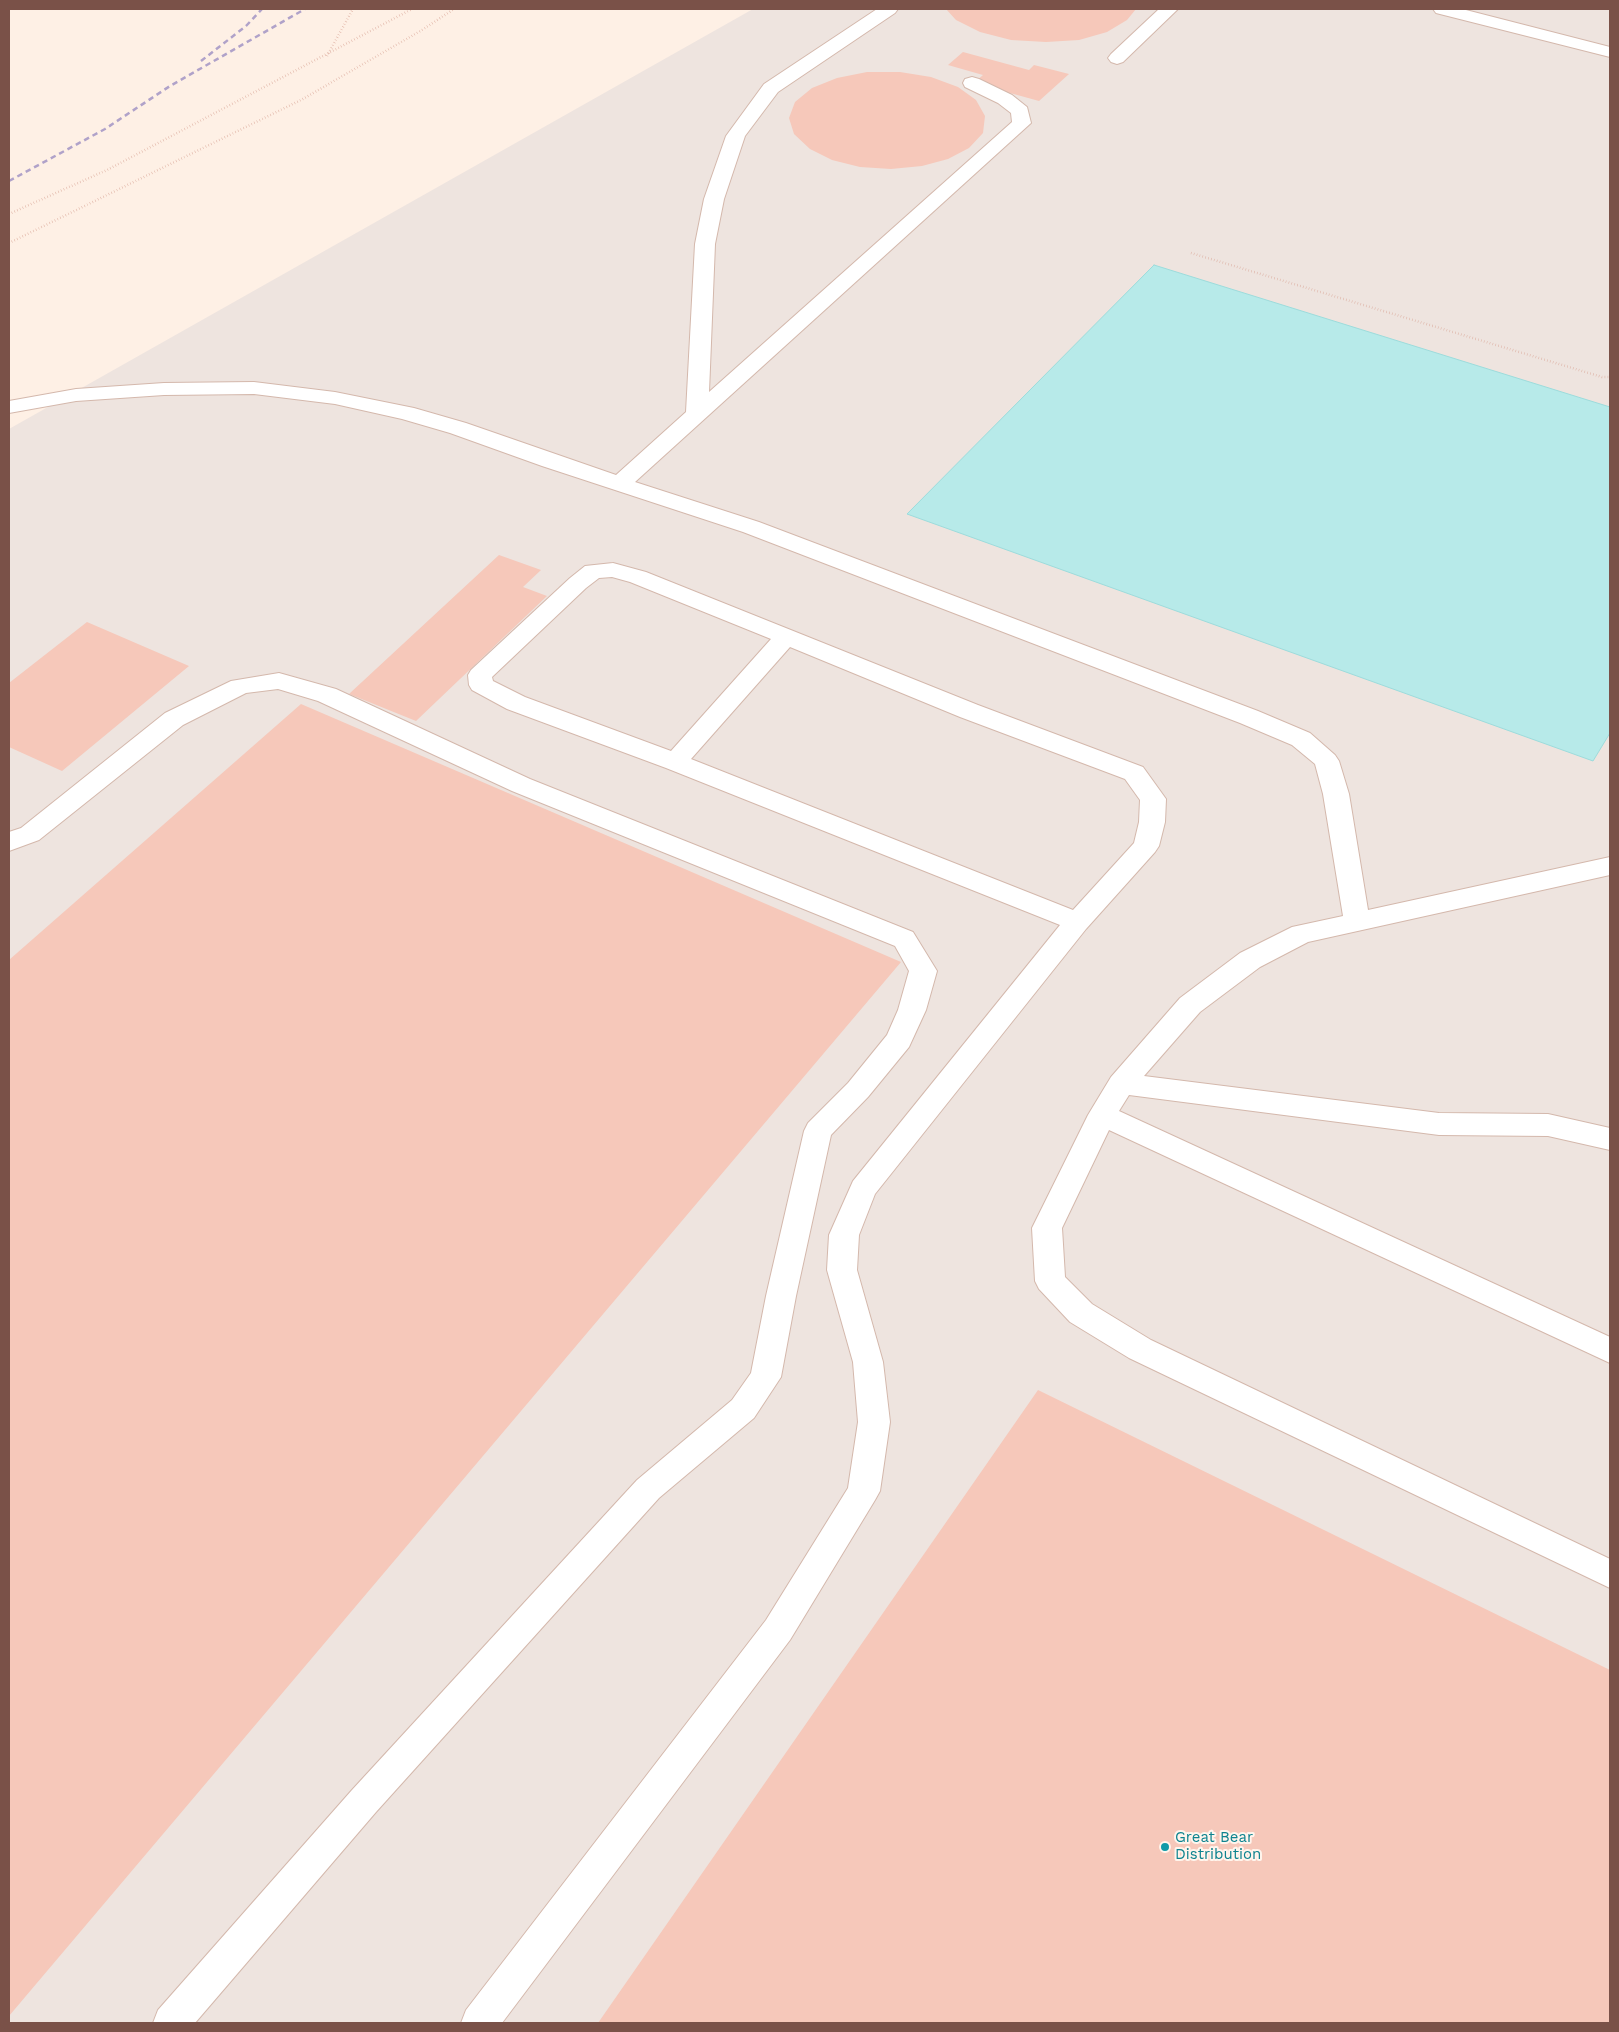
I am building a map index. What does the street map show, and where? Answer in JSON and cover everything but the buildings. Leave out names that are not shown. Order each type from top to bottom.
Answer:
[{"type":"lane","points":[[697,414],[705,244],[714,199],[736,136],[771,88],[889,9]]},
{"type":"lane","points":[[1117,58],[1169,9]]},
{"type":"lane","points":[[1442,9],[1519,21],[1610,52]]},
{"type":"lane","points":[[620,483],[1022,123],[1020,111],[1005,99],[972,83]]},
{"type":"lane","points":[[9,407],[76,395],[164,389],[254,388],[335,398],[406,413],[458,428],[550,461],[751,526],[1301,738],[1326,761],[1336,794],[1357,921]]},
{"type":"lane","points":[[479,2023],[778,1630],[864,1491],[874,1422],[868,1362],[842,1270],[844,1235],[863,1189],[1077,922],[1146,846],[1152,822],[1153,799],[1134,773],[969,711],[638,577],[613,570],[593,571],[480,674],[481,685],[516,703],[675,762],[1077,922]]},
{"type":"lane","points":[[675,762],[786,636]]},
{"type":"lane","points":[[9,842],[30,834],[174,719],[240,686],[279,681],[327,695],[521,785],[904,940],[923,971],[912,1010],[898,1040],[858,1090],[818,1131],[781,1296],[766,1377],[743,1409],[648,1489],[364,1801],[171,2023]]},
{"type":"lane","points":[[1610,866],[1301,934],[1250,960],[1190,1005],[1121,1084],[1102,1115],[1047,1228],[1050,1281],[1081,1313],[1140,1350],[1610,1574]]},
{"type":"lane","points":[[1121,1084],[1439,1124],[1548,1125],[1610,1139]]},
{"type":"lane","points":[[1102,1115],[1610,1351]]},
{"type":"path","points":[[326,56],[353,9]]},
{"type":"path","points":[[9,214],[108,170],[412,9]]},
{"type":"path","points":[[9,243],[301,100],[422,30],[454,9]]},
{"type":"path","points":[[1191,253],[1602,377],[1610,377]]},
{"type":"shaded area","points":[[753,9],[1610,9],[1610,2023],[9,2023],[9,429]]},
{"type":"water","points":[[1154,265],[1610,407],[1610,733],[1593,761],[907,514]]},
{"type":"railway","points":[[201,61],[246,26],[262,9]]},
{"type":"railway","points":[[9,181],[105,129],[170,86],[305,9]]},
{"type":"place","name":"Great Bear Distribution","points":[[1165,1847]]}]
